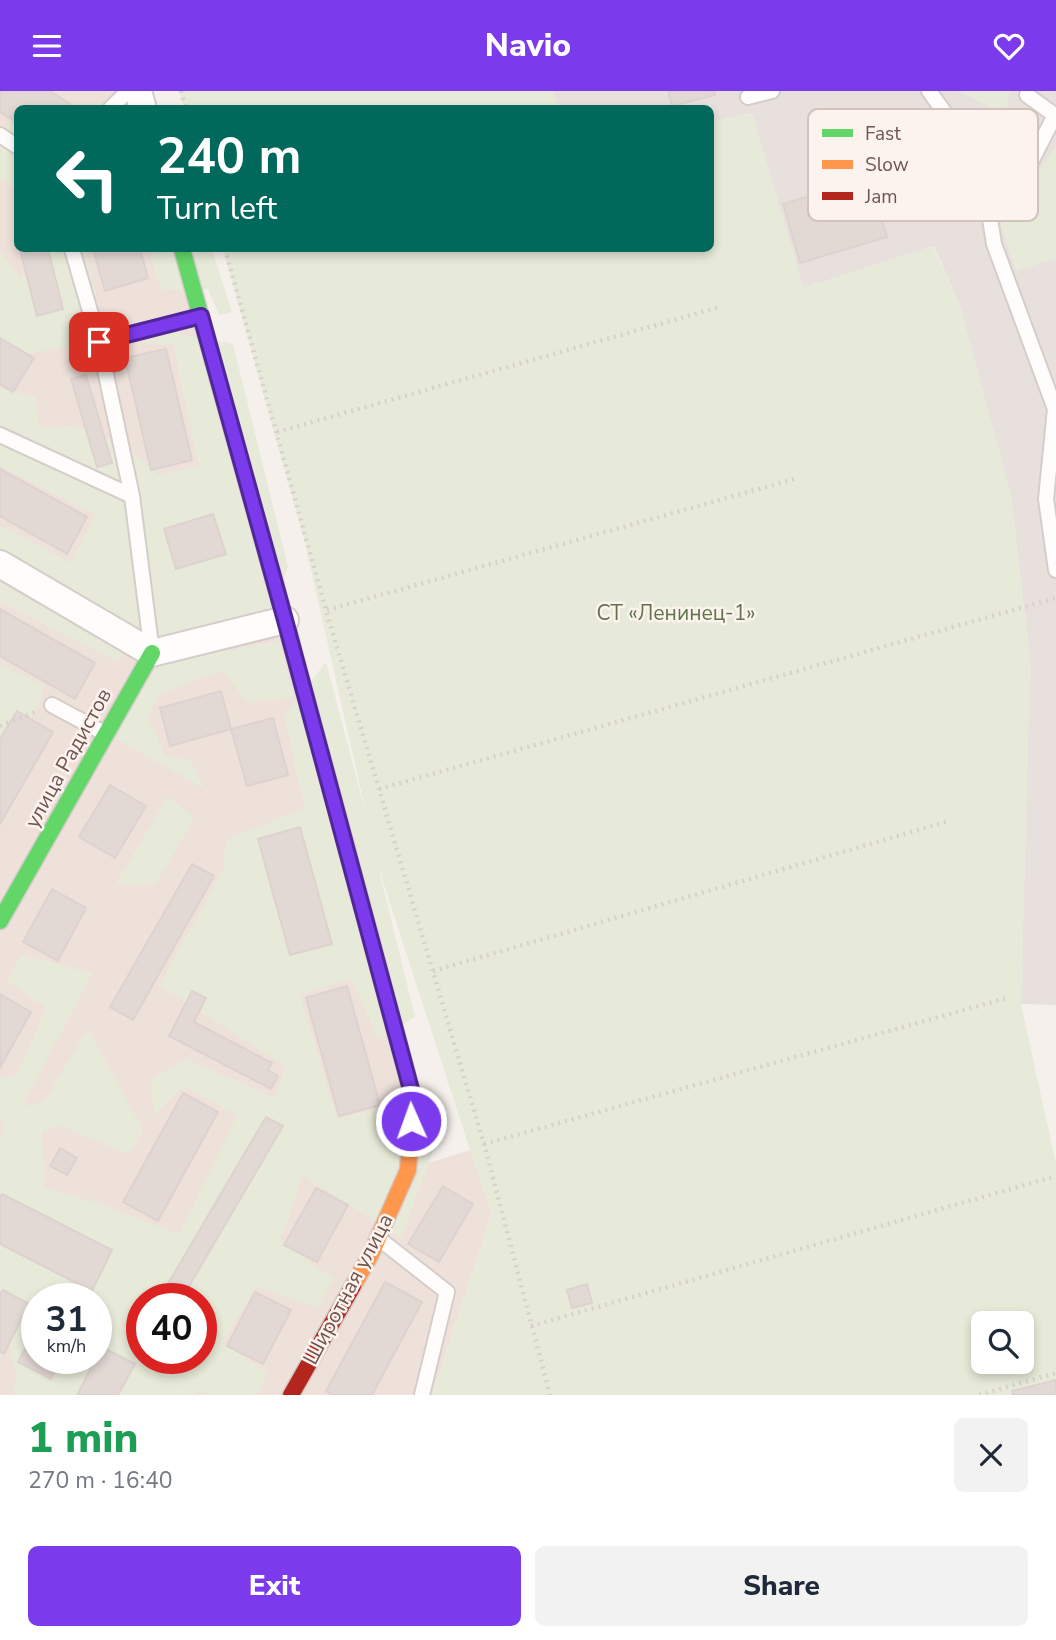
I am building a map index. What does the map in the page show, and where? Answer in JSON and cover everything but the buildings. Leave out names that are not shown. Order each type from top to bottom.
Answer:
[{"type":"street","name":"Широтная улица","points":[[183,252],[413,1097],[408,1170],[371,1254],[291,1395]]},
{"type":"street","points":[[0,564],[152,653],[285,620]]},
{"type":"street","name":"улица Радистов","points":[[0,921],[152,653]]},
{"type":"lane","points":[[114,105],[128,91]]},
{"type":"lane","points":[[748,97],[772,91]]},
{"type":"lane","points":[[933,93],[944,109]]},
{"type":"lane","points":[[1027,95],[1056,115],[1038,149]]},
{"type":"lane","points":[[990,221],[994,244],[1055,409],[1046,499],[1056,571]]},
{"type":"lane","points":[[73,252],[99,342],[132,496],[152,653]]},
{"type":"lane","points":[[99,342],[201,316]]},
{"type":"lane","points":[[0,435],[132,496]]},
{"type":"lane","points":[[52,705],[106,734]]},
{"type":"lane","points":[[378,1238],[447,1292],[422,1395]]},
{"type":"path","points":[[226,252],[326,610],[484,1144],[550,1395]]},
{"type":"path","points":[[276,432],[720,307]]},
{"type":"path","points":[[326,610],[797,478]]},
{"type":"path","points":[[379,789],[1056,599]]},
{"type":"path","points":[[0,726],[52,705]]},
{"type":"path","points":[[432,971],[949,821]]},
{"type":"path","points":[[484,1144],[1007,998]]},
{"type":"path","points":[[531,1326],[1056,1176]]},
{"type":"path","points":[[979,1395],[1056,1373]]},
{"type":"shaded area","points":[[0,91],[138,91],[142,105],[14,105],[14,252],[183,252],[413,1097],[409,1169],[470,1150],[492,1213],[432,1395],[0,1395]]},
{"type":"shaded area","points":[[553,91],[1056,91],[1056,1005],[1021,1004],[1030,660],[1011,496],[960,307],[934,246],[803,288],[752,113],[714,121],[714,105],[557,105]]},
{"type":"green space","points":[[179,91],[553,91],[557,105],[183,105]]},
{"type":"green space","points":[[959,91],[1010,91],[1006,109],[992,109]]},
{"type":"green space","name":"СТ «Ленинец-1»","points":[[752,113],[803,288],[933,246],[960,307],[1011,496],[1030,660],[1021,1004],[1056,1164],[1056,1395],[432,1395],[492,1213],[378,866],[415,1017],[378,1040],[352,978],[300,995],[337,1119],[428,1094],[436,1143],[401,1238],[302,1175],[280,1243],[334,1278],[317,1308],[256,1286],[223,1343],[267,1373],[257,1395],[208,1395],[198,1391],[195,1395],[13,1395],[16,1376],[0,1301],[0,1138],[5,1127],[0,1114],[0,1078],[17,1076],[46,1008],[7,981],[21,955],[92,973],[22,1106],[44,1102],[88,1028],[143,1131],[128,1154],[61,1126],[42,1131],[44,1187],[103,1205],[179,1234],[237,1116],[184,1086],[154,1116],[151,1079],[186,1059],[275,1098],[285,1066],[159,985],[223,871],[226,840],[305,808],[284,716],[326,662],[368,822],[305,543],[224,252],[714,252],[714,121]]},
{"type":"green space","points":[[9,123],[14,126],[14,187],[0,179],[0,132]]},
{"type":"green space","points":[[1056,146],[1056,258],[1016,271],[1001,225],[1004,221],[1038,221],[1038,172]]},
{"type":"green space","points":[[0,251],[21,279],[41,252],[85,252],[96,295],[69,346],[0,359]]},
{"type":"green space","points":[[150,252],[213,252],[232,312],[219,315],[208,289],[161,290]]},
{"type":"green space","points":[[162,331],[233,344],[288,567],[268,615],[163,639],[106,618],[0,551],[0,525],[71,563],[95,515],[0,466],[0,388],[35,397],[39,427],[77,426],[131,451],[158,475],[199,466],[173,344],[140,343]]},
{"type":"green space","points":[[0,575],[128,648],[116,661],[0,601]]},
{"type":"green space","points":[[279,641],[294,698],[247,702],[222,670],[159,694],[147,716],[166,756],[191,761],[205,789],[115,738],[158,662]]},
{"type":"green space","points":[[0,664],[44,686],[39,704],[0,765]]},
{"type":"green space","points":[[168,796],[194,818],[156,884],[116,884]]},
{"type":"traffic: fast","points":[[183,252],[344,839]]},
{"type":"traffic: fast","points":[[0,921],[152,653]]},
{"type":"traffic: slow","points":[[344,839],[413,1097],[408,1170],[371,1254],[353,1286]]},
{"type":"traffic: jam","points":[[291,1395],[353,1286]]},
{"type":"route","points":[[99,342],[201,316],[413,1097],[411,1121]]}]
